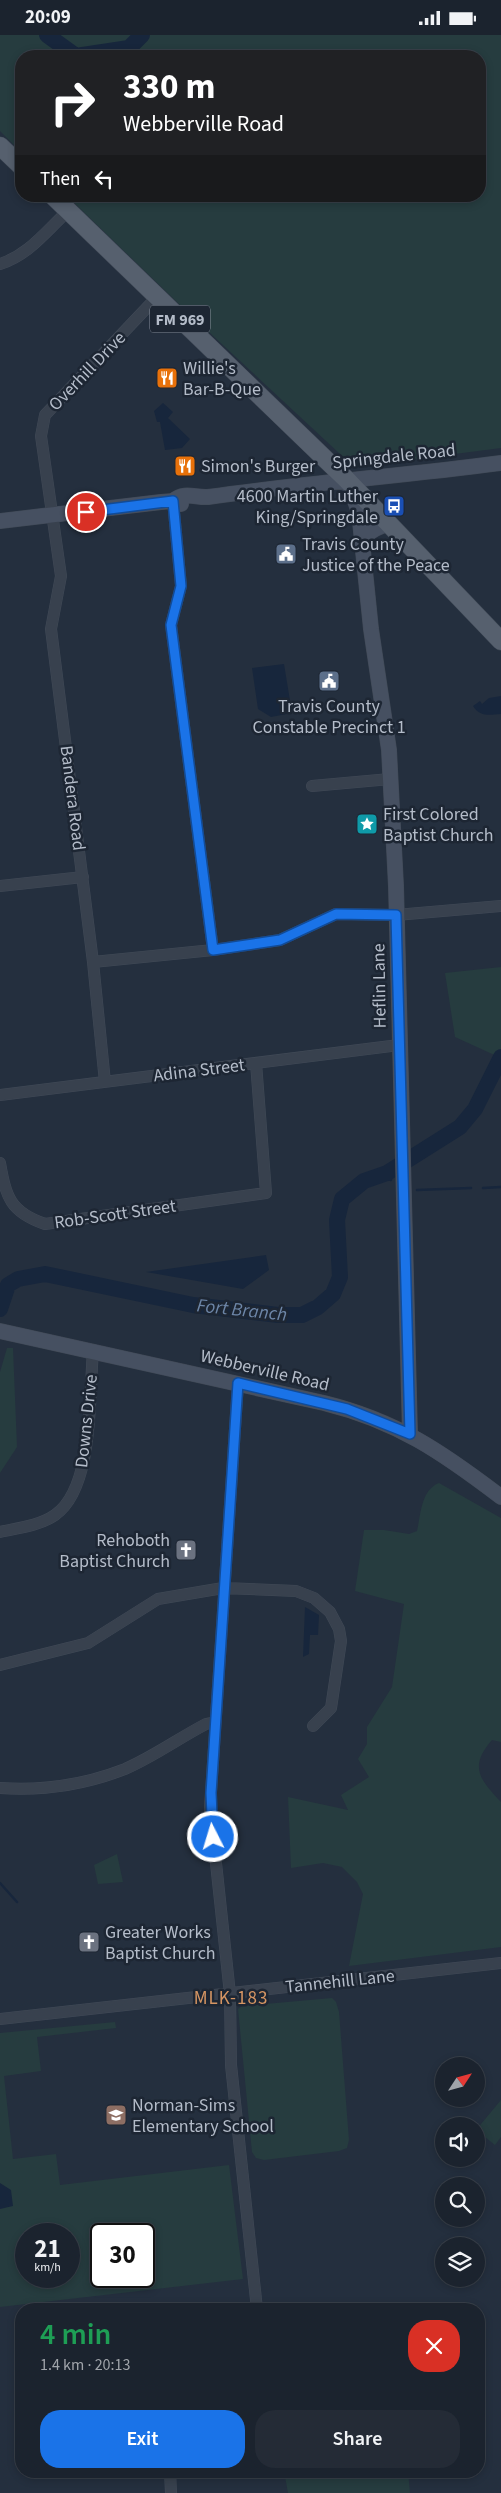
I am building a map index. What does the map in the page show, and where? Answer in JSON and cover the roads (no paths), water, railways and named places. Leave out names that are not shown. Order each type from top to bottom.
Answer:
[{"type":"main road","points":[[0,146],[15,160]]},
{"type":"main road","name":"FM 969","points":[[59,202],[347,480],[455,590],[501,641]]},
{"type":"street","points":[[0,265],[14,260],[27,250],[68,211]]},
{"type":"street","name":"Overhill Drive","points":[[54,516],[41,436],[45,415],[157,297]]},
{"type":"street","name":"Springdale Road","points":[[0,521],[173,501],[180,504],[195,502],[201,497],[501,463]]},
{"type":"street","name":"Heflin Lane","points":[[347,480],[359,512],[371,629],[389,750],[396,915],[410,1434]]},
{"type":"street","points":[[173,501],[181,586],[171,625],[213,950]]},
{"type":"street","name":"Bandera Road","points":[[54,516],[61,576],[51,629],[83,877],[105,1082]]},
{"type":"street","points":[[362,537],[377,527],[388,523]]},
{"type":"street","points":[[312,786],[390,779]]},
{"type":"street","points":[[0,886],[83,877]]},
{"type":"street","points":[[93,962],[213,950],[280,940],[336,914],[396,915],[501,906]]},
{"type":"street","name":"Adina Street","points":[[0,1095],[399,1045]]},
{"type":"street","name":"Rob-Scott Street","points":[[0,1163],[8,1198],[29,1218],[45,1223],[266,1193],[256,1063]]},
{"type":"street","name":"Webberville Road","points":[[2,1331],[347,1409],[410,1434],[435,1449],[501,1497]]},
{"type":"street","name":"Downs Drive","points":[[0,1532],[41,1522],[54,1516],[71,1501],[84,1466],[93,1351]]},
{"type":"street","points":[[238,1383],[223,1588],[211,1819],[230,1994],[232,2065],[257,2303]]},
{"type":"street","points":[[381,1421],[409,1405]]},
{"type":"street","points":[[0,1665],[88,1643],[158,1599],[223,1588],[296,1591],[314,1598],[330,1612],[339,1629],[341,1654],[331,1708],[313,1726]]},
{"type":"street","points":[[0,1788],[22,1789],[73,1785],[126,1769],[206,1724],[215,1722]]},
{"type":"street","name":"Tannehill Lane","points":[[0,2019],[501,1963]]},
{"type":"street","points":[[170,2478],[171,2493]]},
{"type":"water","points":[[163,403],[173,412],[168,418],[190,439],[182,448],[165,450],[160,422],[157,422],[154,411]]},
{"type":"water","points":[[284,664],[292,713],[271,717],[258,709],[252,668]]},
{"type":"water","points":[[501,696],[501,714],[482,714],[473,706],[480,701],[482,704],[489,698]]},
{"type":"water","points":[[266,1255],[269,1270],[243,1289],[146,1272]]},
{"type":"water","points":[[305,1607],[319,1615],[318,1635],[310,1635],[309,1654],[303,1657]]},
{"type":"water","points":[[0,2183],[11,2190],[13,2206],[0,2209]]},
{"type":"waterway","points":[[47,35],[68,50]]},
{"type":"waterway","points":[[116,50],[129,48],[142,35]]},
{"type":"waterway","name":"Fort Branch","points":[[0,1309],[8,1285],[18,1279],[45,1274],[193,1305],[278,1315],[302,1315],[318,1307],[333,1294],[340,1277],[337,1220],[342,1199],[364,1181],[387,1173],[460,1127],[475,1109],[501,1057]]},
{"type":"waterway","name":"Fort Branch","points":[[380,1175],[391,1180]]},
{"type":"waterway","points":[[483,1188],[501,1187]]},
{"type":"waterway","points":[[417,1190],[471,1188]]},
{"type":"waterway","points":[[0,1883],[17,1902]]},
{"type":"place","name":"Willie's Bar-B-Que","points":[[167,378]]},
{"type":"place","name":"Simon's Burger","points":[[185,466]]},
{"type":"place","name":"4600 Martin Luther King/Springdale","points":[[394,506]]},
{"type":"place","name":"Travis County Justice of the Peace","points":[[286,554]]},
{"type":"place","name":"Travis County Constable Precinct 1","points":[[329,681]]},
{"type":"place","name":"First Colored Baptist Church","points":[[367,824]]},
{"type":"place","name":"Rehoboth Baptist Church","points":[[186,1550]]},
{"type":"place","name":"Greater Works Baptist Church","points":[[89,1942]]},
{"type":"place","name":"Norman-Sims Elementary School","points":[[116,2115]]},
{"type":"district","name":"MLK-183","points":[[231,1997]]}]
